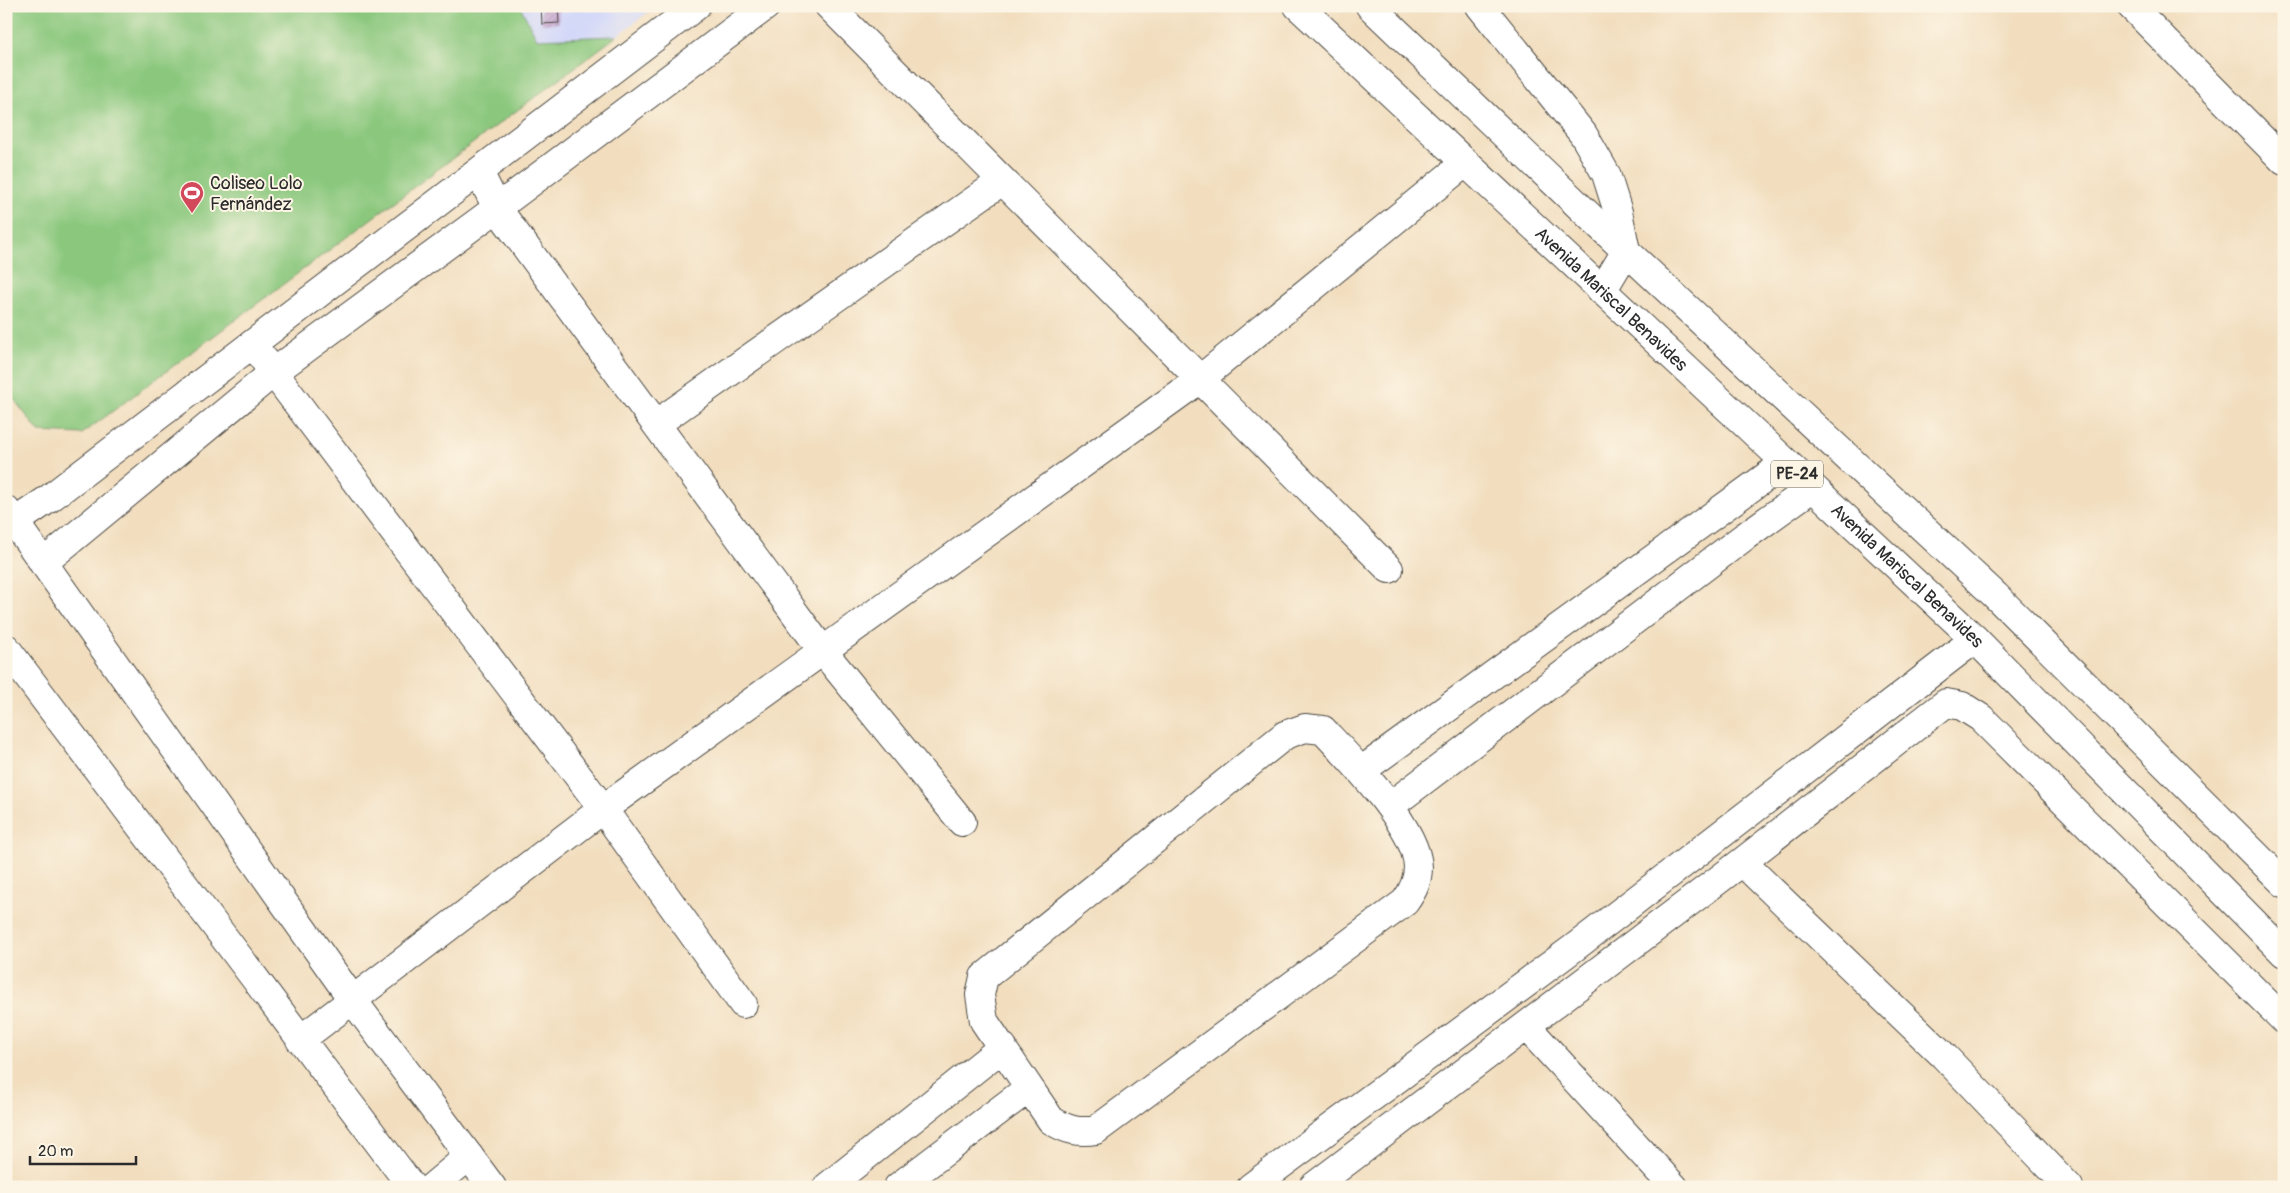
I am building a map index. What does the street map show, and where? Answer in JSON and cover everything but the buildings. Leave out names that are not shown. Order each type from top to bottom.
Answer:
[{"type":"main road","points":[[492,1187],[352,999],[43,563],[9,520],[50,498],[696,6]]},
{"type":"main road","points":[[43,563],[274,372],[497,208],[766,6]]},
{"type":"main road","points":[[829,6],[1389,569]]},
{"type":"main road","name":"Avenida Mariscal Benavides","points":[[1298,6],[1975,639],[2284,953]]},
{"type":"main road","name":"PE-24","points":[[1370,6],[1626,251],[1996,596],[2284,883]]},
{"type":"main road","points":[[1480,6],[1583,134],[1606,174],[1618,212],[1626,251],[1602,291]]},
{"type":"main road","points":[[2131,6],[2284,161]]},
{"type":"main road","points":[[300,1040],[603,809],[1199,380],[1465,163]]},
{"type":"main road","points":[[479,172],[497,208],[822,650],[962,822]]},
{"type":"main road","points":[[656,424],[1002,181]]},
{"type":"main road","points":[[252,344],[603,809],[743,1004]]},
{"type":"main road","points":[[1361,771],[1785,463]]},
{"type":"main road","points":[[1390,806],[1744,537],[1812,488]]},
{"type":"main road","points":[[1251,1187],[1575,946],[1975,639]]},
{"type":"main road","points":[[6,648],[412,1187]]},
{"type":"main road","points":[[1323,1184],[1946,703],[1962,706],[1981,718],[2284,1020]]},
{"type":"main road","points":[[1305,728],[1323,730],[1390,806],[1411,843],[1418,865],[1418,877],[1414,890],[1405,902],[1096,1130],[1083,1132],[1060,1126],[1051,1120],[984,1021],[980,995],[984,977],[1285,735],[1305,728]]},
{"type":"main road","points":[[1742,862],[1944,1056],[2069,1187]]},
{"type":"main road","points":[[1526,1026],[1674,1187]]},
{"type":"main road","points":[[827,1187],[1003,1047]]},
{"type":"main road","points":[[898,1187],[1028,1088]]},
{"type":"main road","points":[[432,1187],[469,1156]]},
{"type":"shaded area","points":[[520,6],[656,6],[617,36],[537,39]]},
{"type":"green space","name":"Coliseo Lolo Fernández","points":[[6,6],[520,6],[537,39],[617,36],[82,434],[39,432],[6,389]]},
{"type":"place","name":"Coliseo Lolo Fernández","points":[[192,214]]}]
